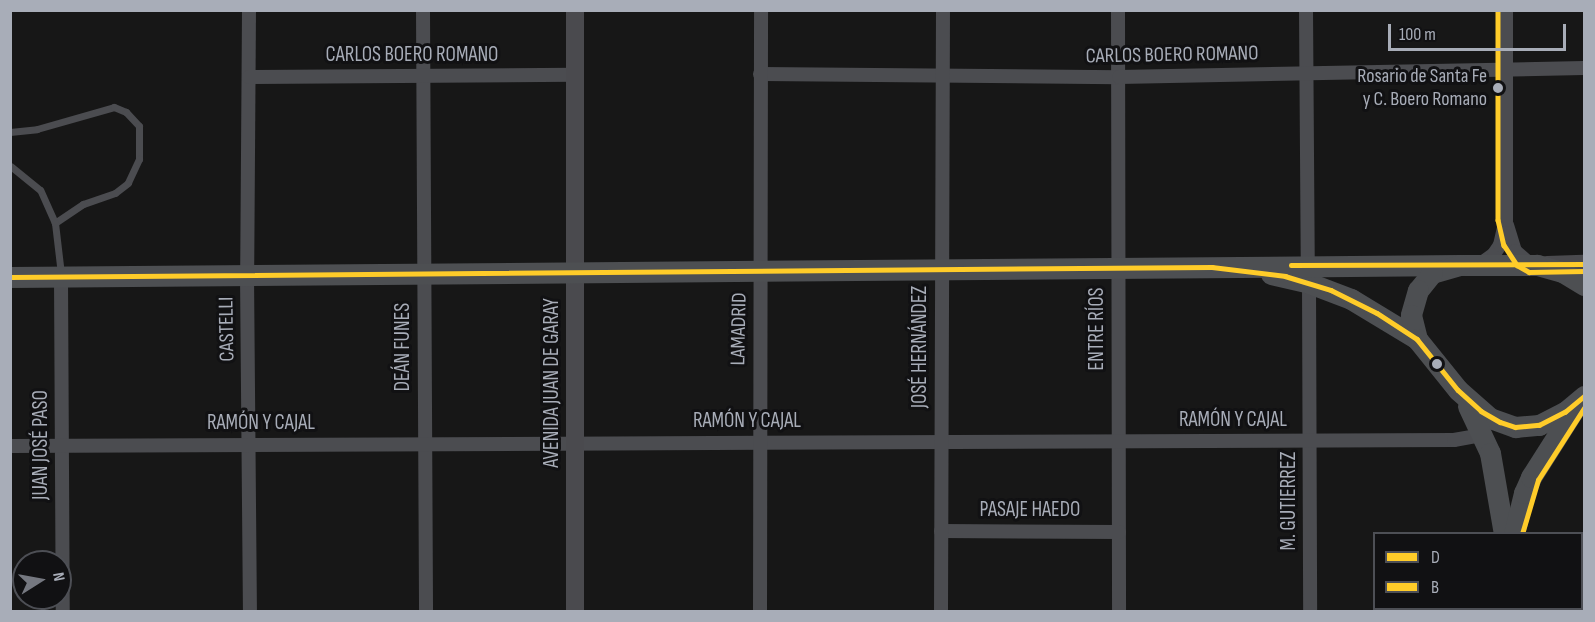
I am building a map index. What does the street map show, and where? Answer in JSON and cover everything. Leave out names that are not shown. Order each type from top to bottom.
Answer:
[{"type":"main road","points":[[1417,339],[1411,315],[1423,282],[1432,273],[1470,265]]},
{"type":"main road","points":[[10,277],[1212,267],[1309,274],[1470,265],[1534,265],[1562,272],[1584,285]]},
{"type":"main road","points":[[1309,274],[1417,339],[1458,390],[1483,435],[1497,479],[1504,532]]},
{"type":"main road","points":[[1458,390],[1490,418],[1515,427],[1528,427],[1552,421],[1583,398]]},
{"type":"main road","points":[[1515,532],[1524,493],[1531,477],[1551,443],[1583,398]]},
{"type":"street","name":"CASTELLI","points":[[249,10],[247,275],[250,612]]},
{"type":"street","name":"DEÁN FUNES","points":[[423,10],[426,612]]},
{"type":"street","name":"AVENIDA JUAN DE GARAY","points":[[575,10],[575,612]]},
{"type":"street","name":"LAMADRID","points":[[760,612],[761,10]]},
{"type":"street","name":"JOSÉ HERNÁNDEZ","points":[[941,612],[943,10]]},
{"type":"street","name":"ENTRE RÍOS","points":[[1118,10],[1119,612]]},
{"type":"street","name":"M. GUTIERREZ","points":[[1306,10],[1310,612]]},
{"type":"street","points":[[1470,265],[1494,254],[1504,235],[1506,220],[1506,10]]},
{"type":"street","name":"CARLOS BOERO ROMANO","points":[[760,74],[1119,77],[1584,68]]},
{"type":"street","name":"CARLOS BOERO ROMANO","points":[[249,77],[575,75]]},
{"type":"street","points":[[1506,220],[1515,251],[1534,265],[1584,264]]},
{"type":"street","name":"JUAN JOSÉ PASO","points":[[62,278],[63,612]]},
{"type":"street","name":"RAMÓN Y CAJAL","points":[[10,446],[1454,440],[1483,435]]},
{"type":"street","name":"PASAJE HAEDO","points":[[941,531],[1119,532]]},
{"type":"lane","points":[[10,132],[36,129],[114,107],[126,112],[139,126],[139,159],[128,183],[115,193],[83,204],[56,223]]},
{"type":"lane","points":[[10,166],[40,190],[56,223],[62,278]]},
{"type":"transit line","name":"B","points":[[1498,10],[1498,220],[1504,245],[1517,265],[1529,272],[1584,271]]},
{"type":"transit line","name":"D","points":[[1291,265],[1584,264]]},
{"type":"transit line","name":"D","points":[[10,277],[1212,267],[1285,276],[1331,290],[1377,313],[1417,339],[1458,390],[1481,411],[1500,422],[1515,427],[1539,425],[1565,412],[1584,396]]},
{"type":"transit line","name":"B","points":[[1523,532],[1538,480],[1584,408]]},
{"type":"place","name":"Rosario de Santa Fe y C. Boero Romano","points":[[1498,88]]}]
